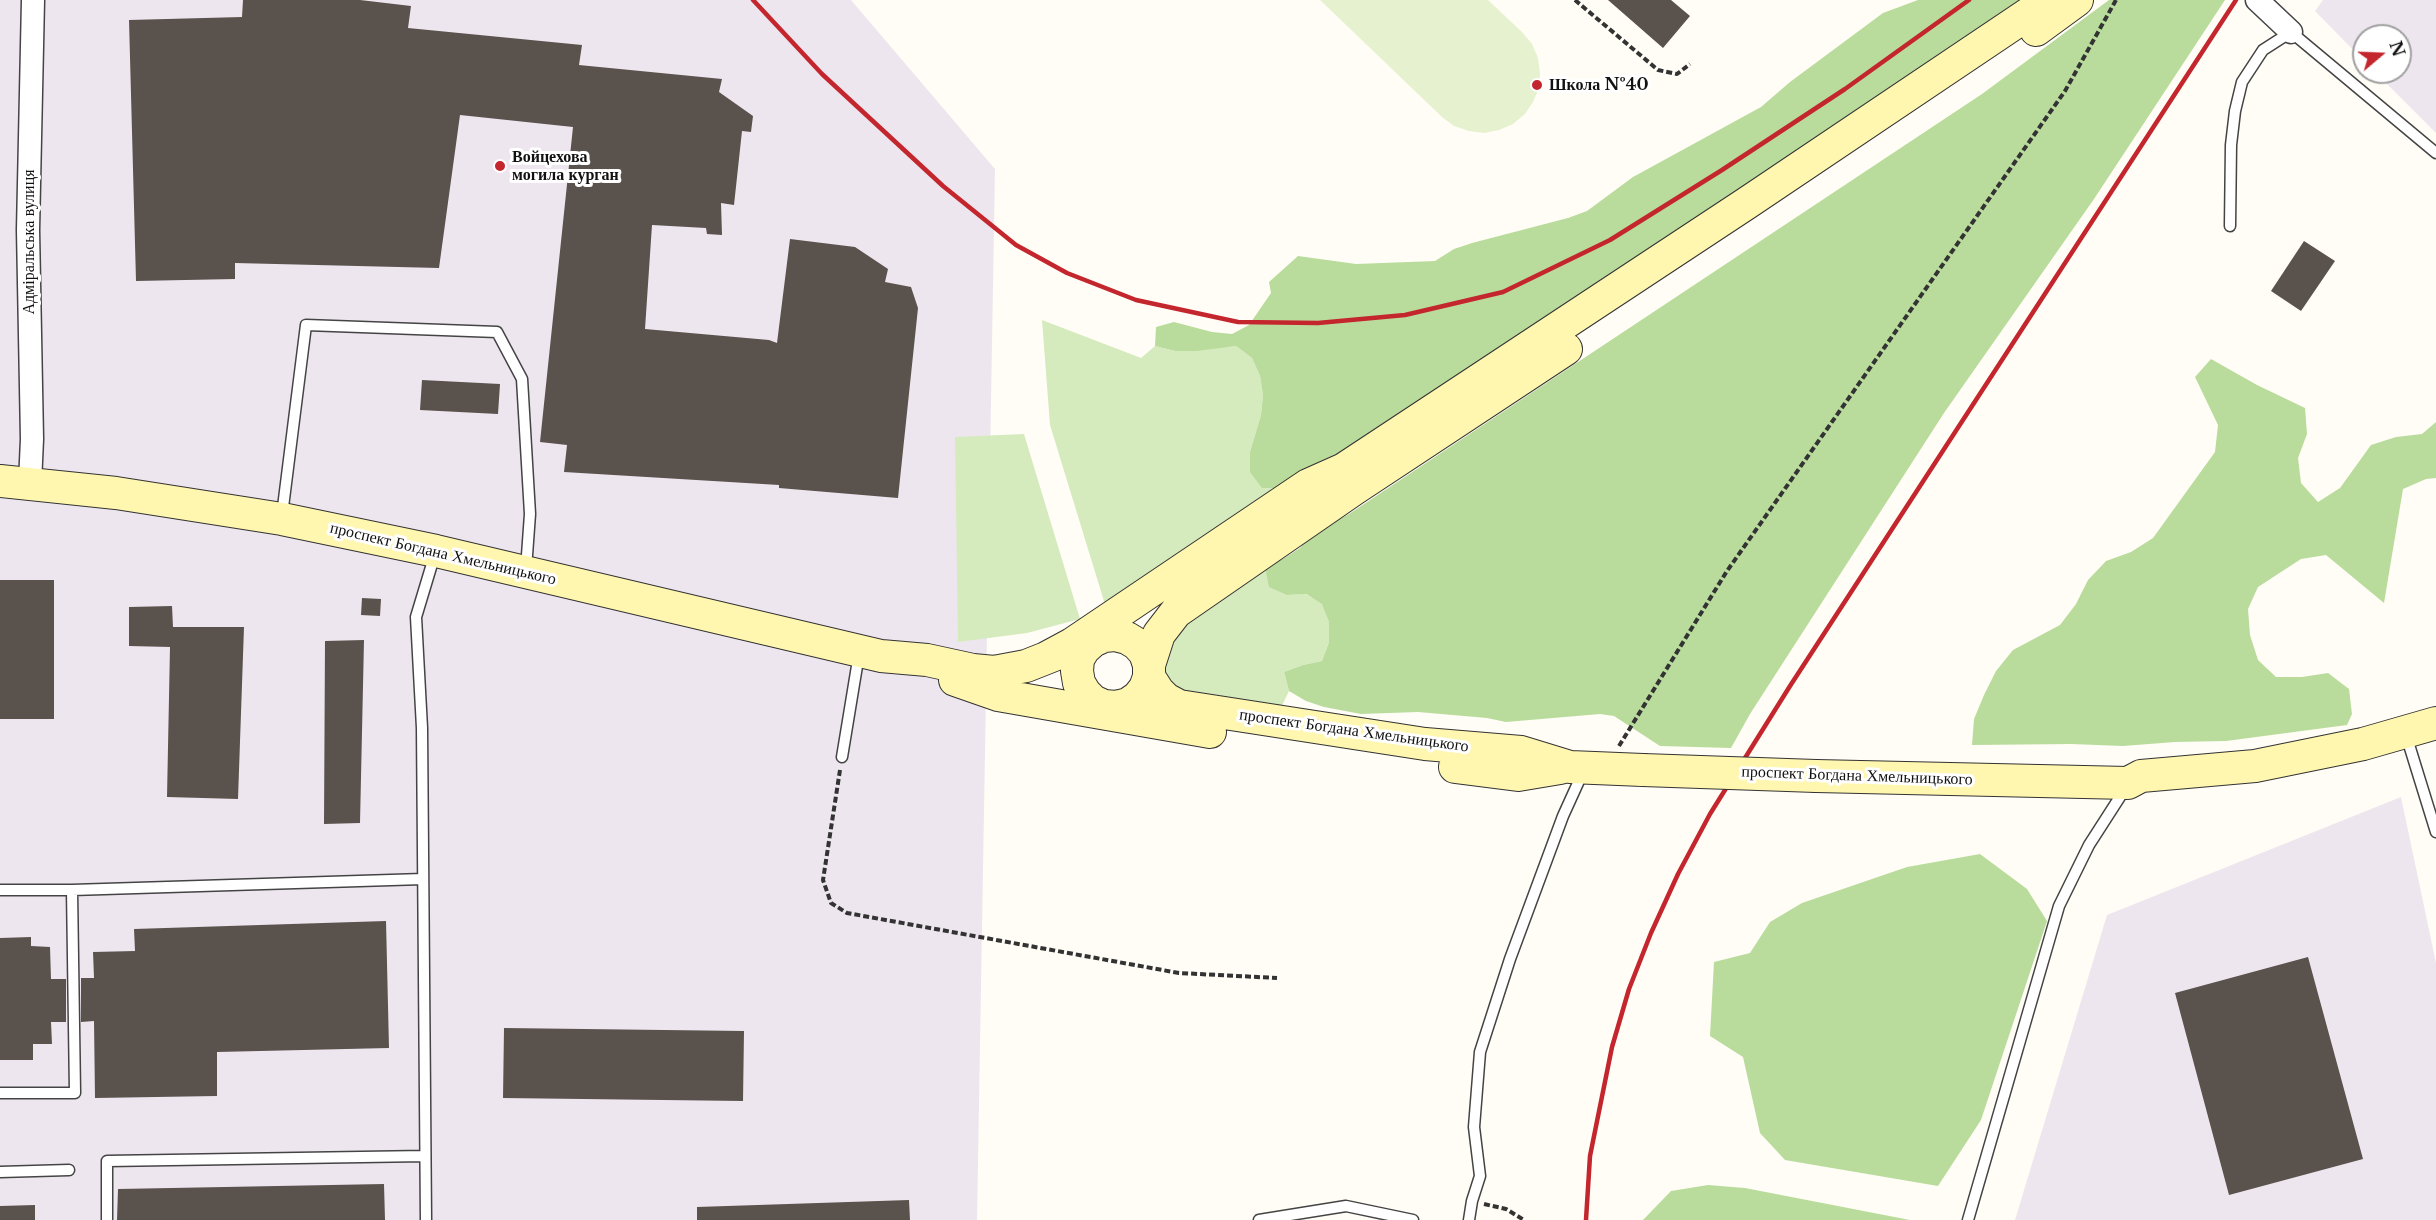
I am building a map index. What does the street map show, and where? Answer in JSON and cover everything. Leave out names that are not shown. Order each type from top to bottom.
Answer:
[{"type":"main road","points":[[1046,658],[1072,644],[1308,485],[1344,469],[2049,0]]},
{"type":"main road","points":[[1344,469],[1315,496],[1084,649],[1078,659],[1077,671],[1079,683],[1085,693],[1117,710],[1138,698],[1145,688],[1159,634],[1176,612],[1354,489],[1980,72],[2077,0]]},
{"type":"main road","name":"проспект Богдана Хмельницького","points":[[15,482],[116,493],[282,519],[436,551],[871,654],[927,660],[973,670],[994,672],[1026,666],[1098,638],[1115,635],[1137,644],[1145,653],[1149,671],[1166,699],[1179,706],[1425,744],[1521,752],[1588,768]]},
{"type":"main road","name":"проспект Богдана Хмельницького","points":[[871,654],[922,674],[1290,745],[1518,775],[1588,768],[1816,776],[2181,781],[2256,778],[2417,743],[2436,723]]},
{"type":"main road","name":"проспект Богдана Хмельницького","points":[[955,680],[998,695],[1117,710]]},
{"type":"street","name":"Адміральська вулиця","points":[[15,482],[32,439],[27,230],[33,0]]},
{"type":"street","points":[[2257,0],[2290,32]]},
{"type":"lane","points":[[2230,226],[2231,145],[2235,111],[2242,82],[2264,50],[2290,32],[2436,153]]},
{"type":"lane","points":[[282,519],[306,325],[497,332],[522,379],[530,514],[526,572]]},
{"type":"lane","points":[[426,1220],[422,728],[416,617],[436,551]]},
{"type":"lane","points":[[842,757],[871,654]]},
{"type":"lane","points":[[2417,743],[2436,832]]},
{"type":"lane","points":[[1469,1220],[1480,1176],[1474,1127],[1480,1052],[1510,959],[1563,816],[1588,768]]},
{"type":"lane","points":[[1968,1220],[2060,906],[2089,845],[2135,780]]},
{"type":"lane","points":[[0,890],[72,890],[423,879]]},
{"type":"lane","points":[[0,1093],[75,1092],[72,890]]},
{"type":"lane","points":[[107,1220],[107,1161],[426,1156]]},
{"type":"lane","points":[[0,1172],[69,1170]]},
{"type":"lane","points":[[1259,1220],[1346,1206],[1370,1216],[1413,1220]]},
{"type":"path","points":[[1575,0],[1658,70],[1677,74],[1690,64]]},
{"type":"path","points":[[1588,768],[1625,734],[1727,571],[2065,91],[2115,0]]},
{"type":"path","points":[[842,757],[823,880],[831,903],[846,913],[1179,973],[1277,978]]},
{"type":"path","points":[[1472,1201],[1506,1209],[1524,1220]]},
{"type":"shaded area","points":[[0,0],[851,0],[995,169],[977,1220],[0,1220]]},
{"type":"shaded area","points":[[2323,0],[2436,0],[2436,133],[2387,84],[2412,84],[2412,24],[2352,24],[2352,49],[2315,11]]},
{"type":"shaded area","points":[[2401,797],[2436,963],[2436,1220],[2015,1220],[2107,915]]},
{"type":"green space","points":[[1320,0],[1488,0],[1532,44],[1538,58],[1540,73],[1539,88],[1533,102],[1525,114],[1513,124],[1499,130],[1484,133],[1454,126]]},
{"type":"green space","points":[[1918,0],[2032,0],[1318,468],[1282,488],[1262,488],[1250,472],[1250,452],[1261,415],[1263,395],[1260,376],[1252,358],[1236,346],[1175,351],[1155,346],[1156,327],[1174,322],[1212,332],[1232,334],[1249,325],[1271,293],[1269,282],[1298,256],[1356,264],[1435,261],[1454,249],[1472,243],[1587,211],[1633,177],[1761,107],[1790,82],[1883,13]]},
{"type":"green space","points":[[2109,0],[2225,0],[2094,199],[1944,413],[1750,714],[1731,748],[1660,746],[1614,716],[1600,714],[1506,722],[1487,718],[1418,712],[1361,714],[1324,707],[1306,701],[1289,691],[1284,672],[1322,661],[1329,642],[1329,622],[1322,604],[1306,594],[1287,595],[1269,587],[1265,567],[1300,548],[1313,533],[1349,514],[1982,94]]},
{"type":"green space","points":[[1042,320],[1141,358],[1155,346],[1175,351],[1236,346],[1252,358],[1260,376],[1263,395],[1261,415],[1250,452],[1250,472],[1282,488],[1107,611],[1050,425]]},
{"type":"green space","points":[[2211,359],[2305,408],[2307,434],[2298,458],[2301,483],[2318,502],[2340,488],[2371,445],[2396,437],[2422,434],[2436,422],[2436,478],[2426,479],[2403,489],[2384,603],[2326,555],[2301,559],[2258,587],[2248,609],[2250,635],[2258,660],[2276,677],[2302,677],[2328,673],[2349,689],[2352,714],[2347,725],[2226,741],[2123,746],[1972,745],[1974,719],[1984,695],[1996,671],[2013,650],[2060,625],[2076,604],[2088,580],[2106,561],[2131,552],[2153,538],[2215,452],[2218,425],[2195,377]]},
{"type":"green space","points":[[1024,434],[1080,619],[1027,633],[958,642],[955,437]]},
{"type":"green space","points":[[1265,567],[1287,595],[1305,594],[1323,604],[1329,622],[1329,642],[1322,661],[1284,672],[1289,691],[1278,714],[1178,698],[1166,683],[1164,669],[1171,637],[1194,613]]},
{"type":"green space","points":[[1980,854],[2027,889],[2047,921],[1981,1120],[1938,1186],[1785,1160],[1760,1133],[1743,1057],[1710,1036],[1714,962],[1750,953],[1770,922],[1802,903],[1907,867]]},
{"type":"green space","points":[[1708,1185],[1745,1188],[1910,1220],[1643,1220],[1671,1191]]},
{"type":"building","points":[[243,0],[360,0],[411,6],[408,28],[582,45],[579,65],[722,79],[719,92],[753,116],[751,132],[742,131],[734,205],[721,203],[722,235],[707,234],[706,228],[652,225],[645,329],[769,340],[777,343],[790,239],[855,247],[888,269],[885,282],[911,287],[918,308],[898,498],[779,488],[779,485],[564,472],[567,445],[540,442],[573,127],[460,115],[439,268],[235,263],[235,279],[136,281],[129,20],[242,17]]},
{"type":"building","points":[[1608,0],[1671,0],[1690,16],[1663,48]]},
{"type":"building","points":[[2304,241],[2335,261],[2301,311],[2271,291]]},
{"type":"building","points":[[422,380],[500,384],[498,414],[420,410]]},
{"type":"building","points":[[0,580],[54,580],[54,719],[0,719]]},
{"type":"building","points":[[362,598],[381,599],[380,616],[361,615]]},
{"type":"building","points":[[172,606],[173,627],[244,627],[238,799],[167,797],[170,647],[129,646],[129,607]]},
{"type":"building","points":[[364,640],[360,823],[324,824],[325,641]]},
{"type":"building","points":[[386,921],[389,1048],[217,1052],[217,1096],[95,1098],[94,1021],[81,1022],[81,978],[94,978],[93,952],[135,951],[134,929]]},
{"type":"building","points":[[31,937],[31,946],[50,947],[51,979],[66,979],[66,1022],[51,1022],[52,1044],[33,1044],[33,1060],[0,1060],[0,938]]},
{"type":"building","points":[[2308,957],[2363,1159],[2229,1195],[2175,993]]},
{"type":"building","points":[[504,1028],[744,1031],[743,1101],[503,1098]]},
{"type":"building","points":[[384,1184],[385,1220],[117,1220],[118,1189]]},
{"type":"building","points":[[909,1200],[910,1220],[697,1220],[697,1207]]},
{"type":"building","points":[[35,1205],[35,1220],[0,1220],[0,1206]]},
{"type":"railway","points":[[753,0],[822,74],[943,186],[1016,245],[1067,273],[1136,300],[1238,322],[1318,323],[1405,315],[1503,292],[1610,240],[1845,89],[1969,0]]},
{"type":"railway","points":[[1586,1220],[1590,1156],[1612,1047],[1629,989],[1678,874],[1710,814],[1790,686],[2236,0]]},
{"type":"place","name":"Школа №40","points":[[1537,85]]},
{"type":"place","name":"Войцехова могила курган","points":[[500,166]]}]
